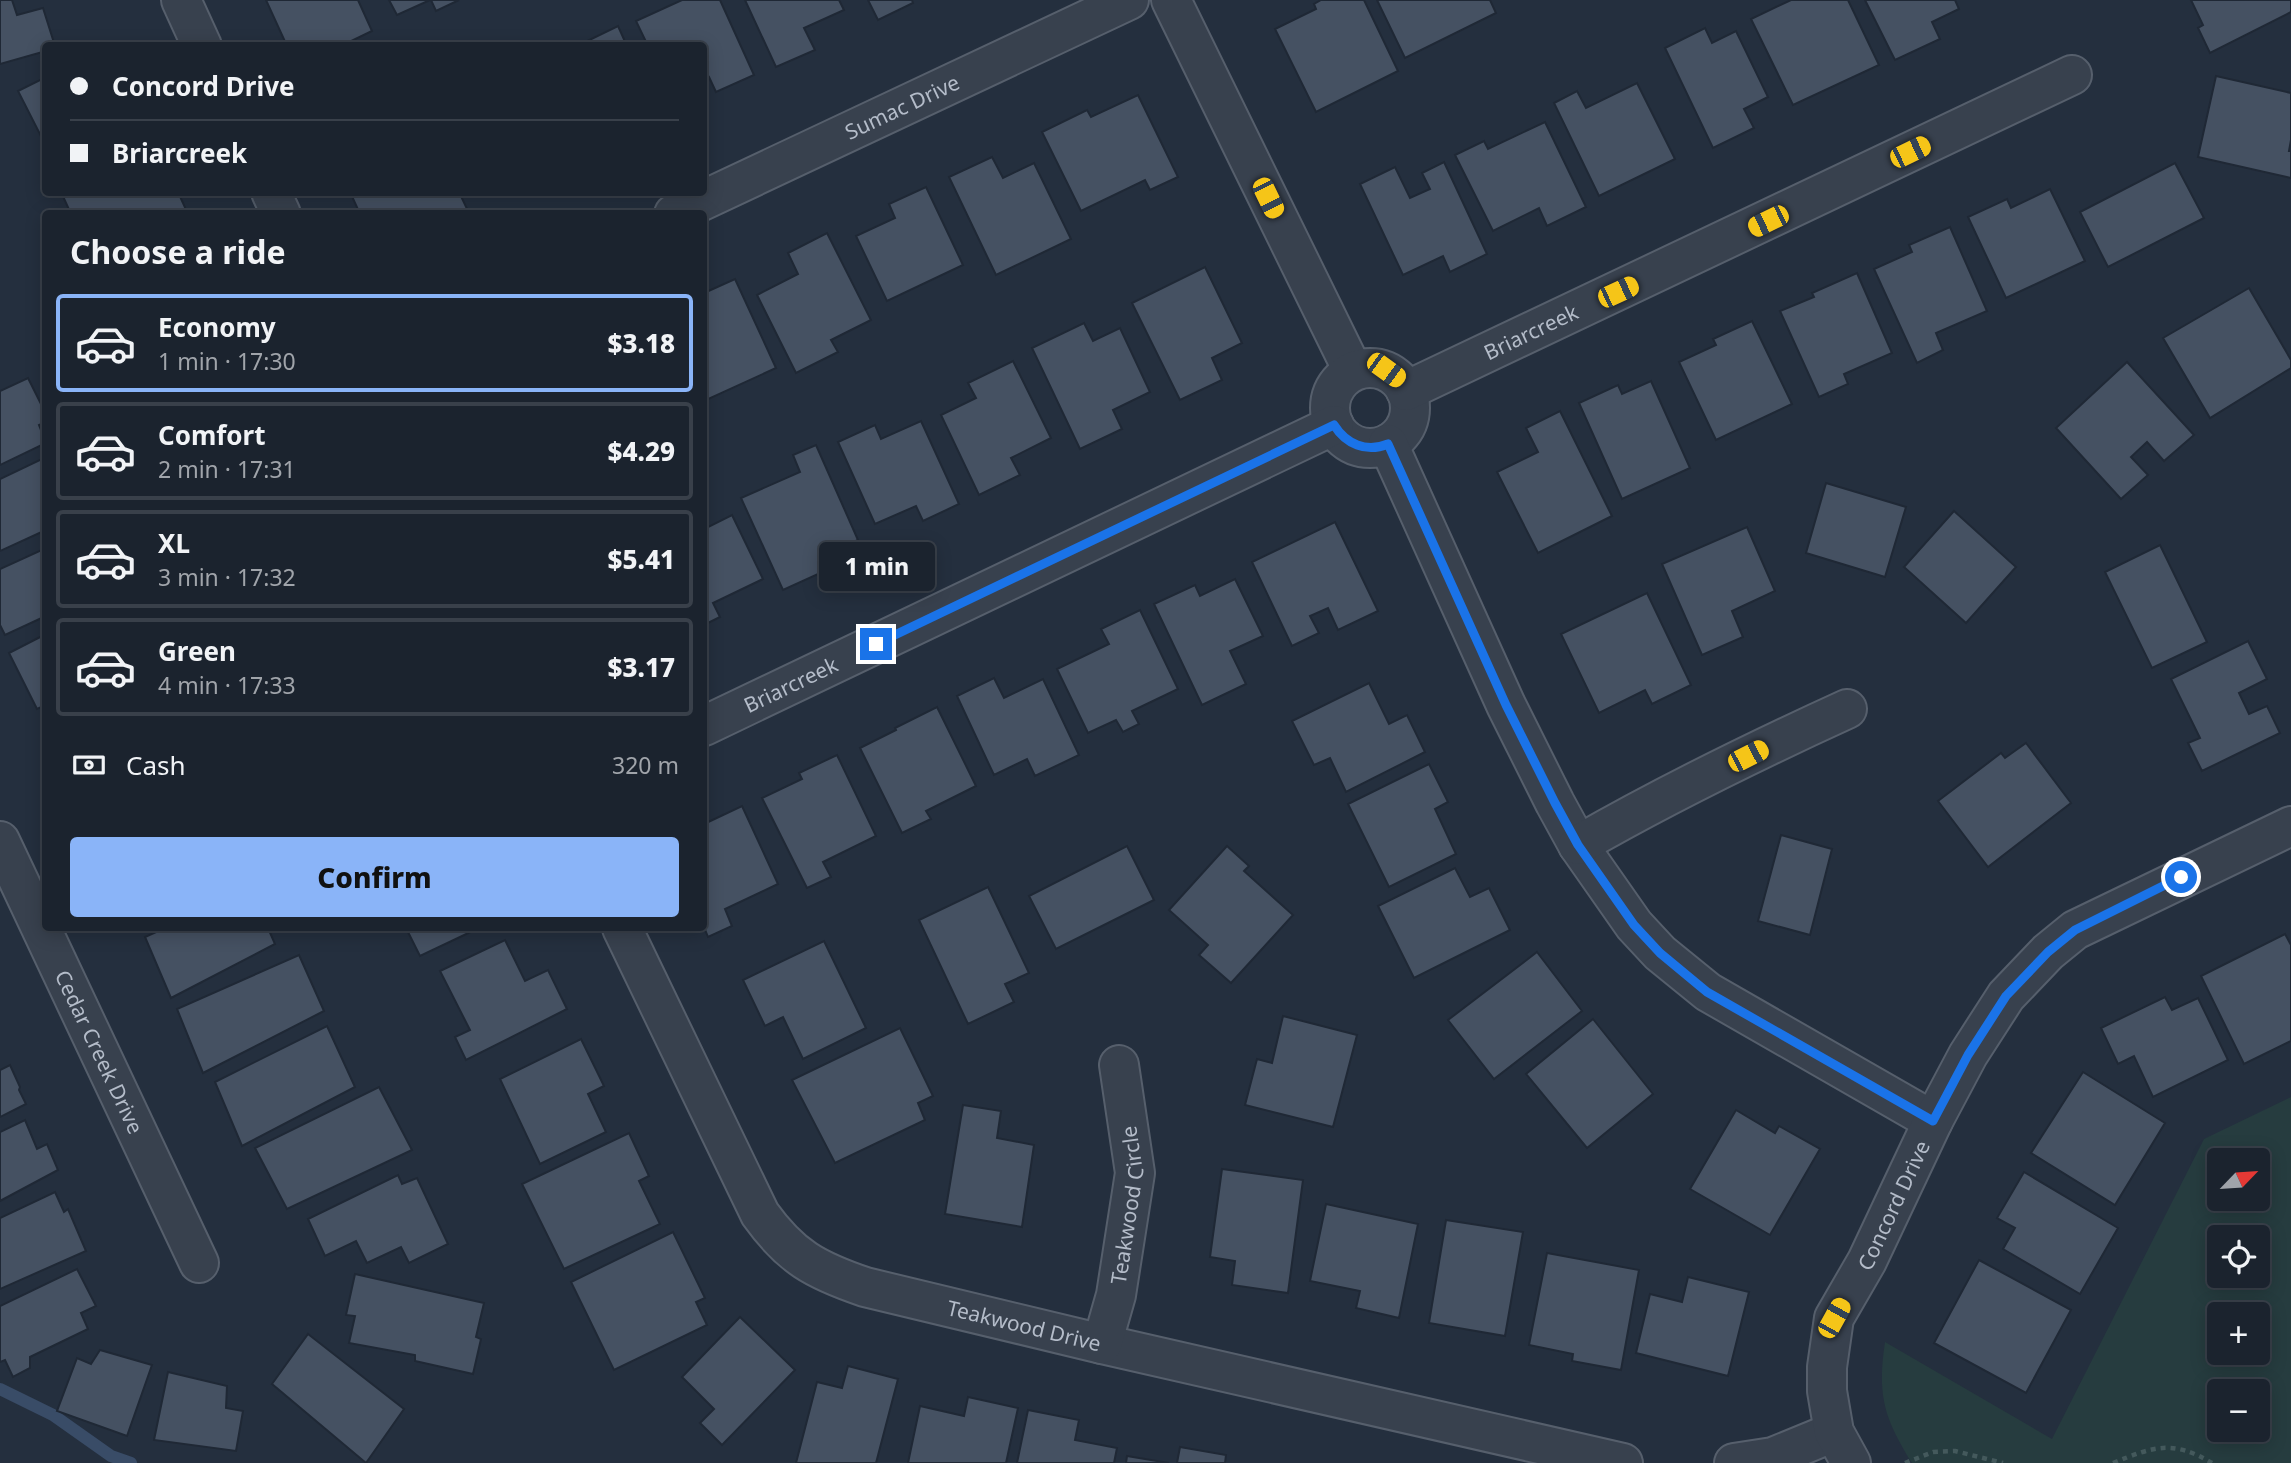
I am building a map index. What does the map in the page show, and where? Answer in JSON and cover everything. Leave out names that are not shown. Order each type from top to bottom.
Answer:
[{"type":"street","points":[[181,0],[200,42]]},
{"type":"street","name":"Sumac Drive","points":[[683,210],[1129,0]]},
{"type":"street","points":[[1171,0],[1353,371]]},
{"type":"street","name":"Briarcreek","points":[[1406,391],[1744,233],[2072,75]]},
{"type":"street","points":[[1370,367],[1386,370],[1399,380],[1406,391],[1410,408],[1407,424],[1398,437],[1388,444],[1369,448],[1354,445],[1341,436],[1334,425],[1330,407],[1333,392],[1342,379],[1353,371],[1370,367]]},
{"type":"street","name":"Briarcreek","points":[[707,725],[1334,425]]},
{"type":"street","points":[[1388,444],[1506,705],[1578,845],[1634,925],[1660,953],[1707,992],[1933,1121]]},
{"type":"street","points":[[1578,845],[1664,797],[1847,709]]},
{"type":"street","name":"Concord Drive","points":[[1843,1447],[1827,1391],[1827,1367],[1834,1318],[1867,1261],[1933,1121],[1968,1055],[2006,996],[2048,952],[2075,930],[2291,826]]},
{"type":"street","name":"Cedar Creek Drive","points":[[0,841],[42,930]]},
{"type":"street","name":"Cedar Creek Drive","points":[[42,931],[199,1263]]},
{"type":"street","name":"Teakwood Drive","points":[[623,931],[760,1214],[778,1239],[829,1275],[865,1287],[1102,1344],[1623,1463]]},
{"type":"street","name":"Teakwood Circle","points":[[1102,1344],[1116,1295],[1135,1173],[1119,1065]]},
{"type":"street","points":[[1734,1463],[1843,1447]]},
{"type":"path","points":[[2113,1463],[2147,1449],[2160,1447],[2191,1451],[2212,1463]]},
{"type":"path","points":[[1905,1463],[1933,1452],[1955,1451],[2003,1463]]},
{"type":"green space","points":[[2291,1097],[2291,1463],[1912,1463],[1895,1433],[1885,1406],[1882,1377],[1885,1342],[2052,1439],[2204,1139]]},
{"type":"building","points":[[0,0],[12,0],[17,15],[43,8],[54,42],[42,42],[42,52],[0,64]]},
{"type":"building","points":[[266,0],[358,0],[372,31],[349,42],[285,42]]},
{"type":"building","points":[[389,0],[430,0],[397,15]]},
{"type":"building","points":[[431,0],[459,0],[436,11]]},
{"type":"building","points":[[682,0],[720,0],[754,75],[716,92],[709,77],[707,78],[707,42],[646,42],[636,21]]},
{"type":"building","points":[[745,0],[839,0],[844,10],[804,28],[815,50],[776,67]]},
{"type":"building","points":[[868,0],[912,0],[913,3],[878,20]]},
{"type":"building","points":[[1321,0],[1364,0],[1398,71],[1316,112],[1275,29],[1316,9],[1314,4]]},
{"type":"building","points":[[1377,0],[1490,0],[1496,13],[1405,58]]},
{"type":"building","points":[[1791,0],[1848,0],[1879,65],[1793,105],[1751,19]]},
{"type":"building","points":[[1865,0],[1955,0],[1959,9],[1932,22],[1940,39],[1895,60]]},
{"type":"building","points":[[2191,0],[2291,0],[2291,12],[2210,53],[2198,28],[2203,25]]},
{"type":"building","points":[[618,26],[625,42],[585,42]]},
{"type":"building","points":[[1705,28],[1712,43],[1736,31],[1768,97],[1744,109],[1754,128],[1713,148],[1665,48]]},
{"type":"building","points":[[2216,76],[2291,93],[2291,178],[2198,157]]},
{"type":"building","points":[[42,79],[42,138],[18,91]]},
{"type":"building","points":[[1637,83],[1675,159],[1599,196],[1554,103],[1577,91],[1586,108]]},
{"type":"building","points":[[1138,95],[1178,177],[1150,190],[1145,180],[1081,211],[1042,132],[1087,110],[1091,117]]},
{"type":"building","points":[[1545,122],[1586,207],[1547,226],[1539,208],[1493,231],[1455,155],[1484,141],[1488,149]]},
{"type":"building","points":[[992,157],[1003,178],[1034,163],[1071,239],[996,275],[949,177]]},
{"type":"building","points":[[1444,162],[1487,254],[1450,272],[1443,256],[1403,275],[1360,184],[1395,167],[1410,198],[1430,189],[1422,173]]},
{"type":"building","points":[[2175,163],[2204,218],[2108,267],[2080,212]]},
{"type":"building","points":[[926,187],[963,265],[887,301],[856,236],[895,218],[889,204]]},
{"type":"building","points":[[2050,189],[2085,261],[2006,298],[1968,217],[2007,199],[2011,208]]},
{"type":"building","points":[[63,196],[180,196],[186,210],[69,210]]},
{"type":"building","points":[[352,196],[461,196],[468,210],[358,210]]},
{"type":"building","points":[[1950,227],[1987,311],[1936,333],[1943,350],[1917,363],[1874,269],[1912,252],[1909,245]]},
{"type":"building","points":[[827,233],[871,320],[831,340],[838,352],[796,373],[757,295],[798,274],[788,253]]},
{"type":"building","points":[[1205,267],[1242,343],[1212,358],[1222,380],[1180,400],[1132,303]]},
{"type":"building","points":[[1857,273],[1892,353],[1844,374],[1848,384],[1819,397],[1780,311],[1814,297],[1812,293]]},
{"type":"building","points":[[735,279],[776,368],[707,400],[707,292]]},
{"type":"building","points":[[2249,288],[2291,360],[2291,368],[2210,418],[2163,338]]},
{"type":"building","points":[[1752,321],[1792,404],[1716,440],[1679,362],[1716,345],[1713,339]]},
{"type":"building","points":[[1084,323],[1093,341],[1120,328],[1150,392],[1113,410],[1122,429],[1080,449],[1032,348]]},
{"type":"building","points":[[1013,361],[1051,438],[1011,458],[1020,475],[979,495],[941,415],[976,398],[968,383]]},
{"type":"building","points":[[2127,362],[2194,435],[2164,461],[2147,442],[2131,457],[2148,475],[2121,499],[2056,428]]},
{"type":"building","points":[[28,378],[42,406],[42,424],[39,425],[42,445],[0,465],[0,391]]},
{"type":"building","points":[[1651,381],[1690,468],[1622,499],[1579,403],[1618,385],[1622,394]]},
{"type":"building","points":[[1560,411],[1612,516],[1538,553],[1497,472],[1538,452],[1526,428]]},
{"type":"building","points":[[921,421],[959,504],[923,521],[916,506],[875,524],[838,442],[875,425],[881,439]]},
{"type":"building","points":[[816,445],[858,540],[821,557],[827,570],[783,590],[741,498],[800,472],[793,455]]},
{"type":"building","points":[[42,459],[42,532],[0,551],[0,479]]},
{"type":"building","points":[[1826,483],[1906,507],[1885,577],[1806,553]]},
{"type":"building","points":[[1954,511],[2016,567],[1966,623],[1904,567]]},
{"type":"building","points":[[732,515],[763,579],[713,603],[720,617],[707,624],[707,528]]},
{"type":"building","points":[[1335,522],[1378,611],[1338,630],[1328,608],[1310,616],[1319,633],[1292,646],[1252,562]]},
{"type":"building","points":[[1747,527],[1775,591],[1732,611],[1743,637],[1702,655],[1662,564]]},
{"type":"building","points":[[2160,545],[2207,642],[2152,668],[2105,572]]},
{"type":"building","points":[[42,550],[42,618],[5,635],[0,625],[0,569]]},
{"type":"building","points":[[1235,579],[1263,636],[1230,651],[1246,684],[1202,705],[1154,604],[1195,585],[1200,596]]},
{"type":"building","points":[[1647,593],[1691,685],[1652,704],[1645,690],[1599,713],[1561,634]]},
{"type":"building","points":[[1140,610],[1178,689],[1132,711],[1139,724],[1123,732],[1116,720],[1088,733],[1057,669],[1109,644],[1101,629]]},
{"type":"building","points":[[42,636],[42,707],[37,709],[9,653]]},
{"type":"building","points":[[2248,641],[2267,679],[2239,693],[2249,714],[2267,706],[2280,733],[2202,771],[2188,743],[2200,738],[2171,679]]},
{"type":"building","points":[[994,678],[1004,698],[1043,679],[1079,755],[1035,776],[1027,759],[994,775],[957,696]]},
{"type":"building","points":[[1369,683],[1389,724],[1407,715],[1425,752],[1346,792],[1330,758],[1314,765],[1292,721]]},
{"type":"building","points":[[937,707],[976,786],[926,811],[931,819],[902,833],[860,748]]},
{"type":"building","points":[[2026,743],[2071,803],[1988,867],[1938,801],[2001,753],[2005,758]]},
{"type":"building","points":[[837,755],[876,836],[823,862],[831,877],[807,888],[762,798],[802,779],[799,773]]},
{"type":"building","points":[[1429,764],[1448,802],[1435,809],[1456,854],[1389,887],[1348,804]]},
{"type":"building","points":[[742,806],[778,884],[725,909],[732,926],[708,937],[706,931],[707,823]]},
{"type":"building","points":[[1781,835],[1832,849],[1810,935],[1758,921]]},
{"type":"building","points":[[1127,846],[1154,900],[1056,949],[1029,896]]},
{"type":"building","points":[[1227,846],[1249,866],[1244,871],[1293,915],[1231,983],[1199,955],[1208,945],[1169,910]]},
{"type":"building","points":[[1455,868],[1470,897],[1489,888],[1510,930],[1414,978],[1378,906]]},
{"type":"building","points":[[988,887],[1029,973],[1005,984],[1014,1002],[968,1024],[919,920]]},
{"type":"building","points":[[158,931],[269,931],[275,944],[171,998],[145,937]]},
{"type":"building","points":[[408,931],[473,931],[420,956]]},
{"type":"building","points":[[2285,934],[2291,945],[2291,1041],[2244,1064],[2201,976]]},
{"type":"building","points":[[505,940],[525,981],[548,970],[567,1009],[466,1060],[455,1037],[470,1030],[440,971]]},
{"type":"building","points":[[824,941],[866,1028],[803,1059],[783,1017],[765,1026],[743,980]]},
{"type":"building","points":[[1537,952],[1582,1011],[1494,1079],[1448,1020]]},
{"type":"building","points":[[299,955],[324,1011],[203,1073],[177,1009]]},
{"type":"building","points":[[2165,997],[2172,1010],[2198,998],[2228,1060],[2153,1097],[2134,1056],[2118,1064],[2101,1028]]},
{"type":"building","points":[[1283,1016],[1357,1035],[1333,1127],[1245,1105],[1257,1059],[1272,1063]]},
{"type":"building","points":[[1593,1019],[1653,1094],[1587,1148],[1526,1074]]},
{"type":"building","points":[[327,1026],[355,1087],[242,1146],[215,1082]]},
{"type":"building","points":[[900,1028],[933,1096],[918,1103],[925,1120],[835,1163],[792,1080]]},
{"type":"building","points":[[581,1039],[604,1086],[588,1094],[606,1132],[540,1164],[500,1079]]},
{"type":"building","points":[[10,1065],[26,1104],[0,1117],[0,1070]]},
{"type":"building","points":[[2083,1072],[2165,1123],[2115,1205],[2031,1153]]},
{"type":"building","points":[[379,1087],[412,1150],[287,1209],[255,1148]]},
{"type":"building","points":[[963,1105],[1001,1111],[997,1138],[1034,1145],[1022,1227],[945,1214]]},
{"type":"building","points":[[1736,1110],[1775,1133],[1779,1126],[1820,1149],[1770,1235],[1690,1189]]},
{"type":"building","points":[[25,1120],[37,1149],[47,1144],[58,1170],[0,1201],[0,1132]]},
{"type":"building","points":[[629,1133],[649,1176],[639,1181],[660,1224],[564,1269],[522,1184]]},
{"type":"building","points":[[1222,1169],[1303,1180],[1288,1293],[1232,1285],[1235,1261],[1210,1257]]},
{"type":"building","points":[[2024,1172],[2118,1228],[2080,1294],[2003,1249],[2015,1228],[1997,1218]]},
{"type":"building","points":[[398,1175],[402,1184],[417,1178],[448,1244],[409,1263],[401,1247],[367,1263],[356,1241],[325,1256],[308,1219]]},
{"type":"building","points":[[55,1192],[64,1212],[68,1209],[86,1251],[0,1289],[0,1218]]},
{"type":"building","points":[[1326,1204],[1418,1224],[1399,1318],[1356,1308],[1360,1291],[1310,1281]]},
{"type":"building","points":[[1446,1220],[1523,1232],[1505,1336],[1429,1323]]},
{"type":"building","points":[[673,1232],[705,1298],[696,1302],[707,1325],[614,1370],[571,1282]]},
{"type":"building","points":[[1547,1253],[1639,1270],[1621,1370],[1572,1361],[1573,1354],[1529,1345]]},
{"type":"building","points":[[1979,1260],[2071,1310],[2026,1393],[1934,1343]]},
{"type":"building","points":[[77,1269],[96,1306],[81,1313],[88,1329],[30,1357],[30,1368],[13,1377],[5,1360],[0,1362],[0,1306]]},
{"type":"building","points":[[355,1274],[484,1303],[476,1337],[481,1339],[473,1374],[415,1361],[415,1355],[349,1343],[355,1316],[346,1315]]},
{"type":"building","points":[[1688,1277],[1749,1292],[1728,1376],[1636,1353],[1650,1294],[1682,1302]]},
{"type":"building","points":[[740,1317],[795,1370],[722,1445],[700,1423],[714,1409],[682,1377]]},
{"type":"building","points":[[308,1334],[404,1409],[366,1463],[272,1384]]},
{"type":"building","points":[[100,1350],[152,1365],[127,1436],[57,1411],[77,1358],[91,1364]]},
{"type":"building","points":[[848,1366],[898,1379],[876,1463],[796,1463],[817,1382],[842,1388]]},
{"type":"building","points":[[168,1372],[227,1386],[226,1408],[243,1411],[236,1451],[154,1440]]},
{"type":"building","points":[[968,1397],[1018,1408],[1006,1463],[908,1463],[920,1406],[964,1416]]},
{"type":"building","points":[[1028,1410],[1079,1420],[1075,1440],[1117,1448],[1114,1463],[1017,1463]]},
{"type":"building","points":[[1180,1447],[1226,1455],[1225,1463],[1177,1463]]},
{"type":"building","points":[[1127,1456],[1169,1463],[1126,1463]]},
{"type":"waterway","points":[[0,1389],[53,1415],[111,1456],[131,1463]]},
{"type":"route","points":[[876,644],[1334,425],[1341,436],[1354,445],[1369,448],[1388,444],[1506,705],[1555,803],[1578,845],[1634,925],[1660,953],[1707,992],[1933,1121],[1968,1055],[2006,996],[2048,952],[2075,930],[2181,877]]}]
